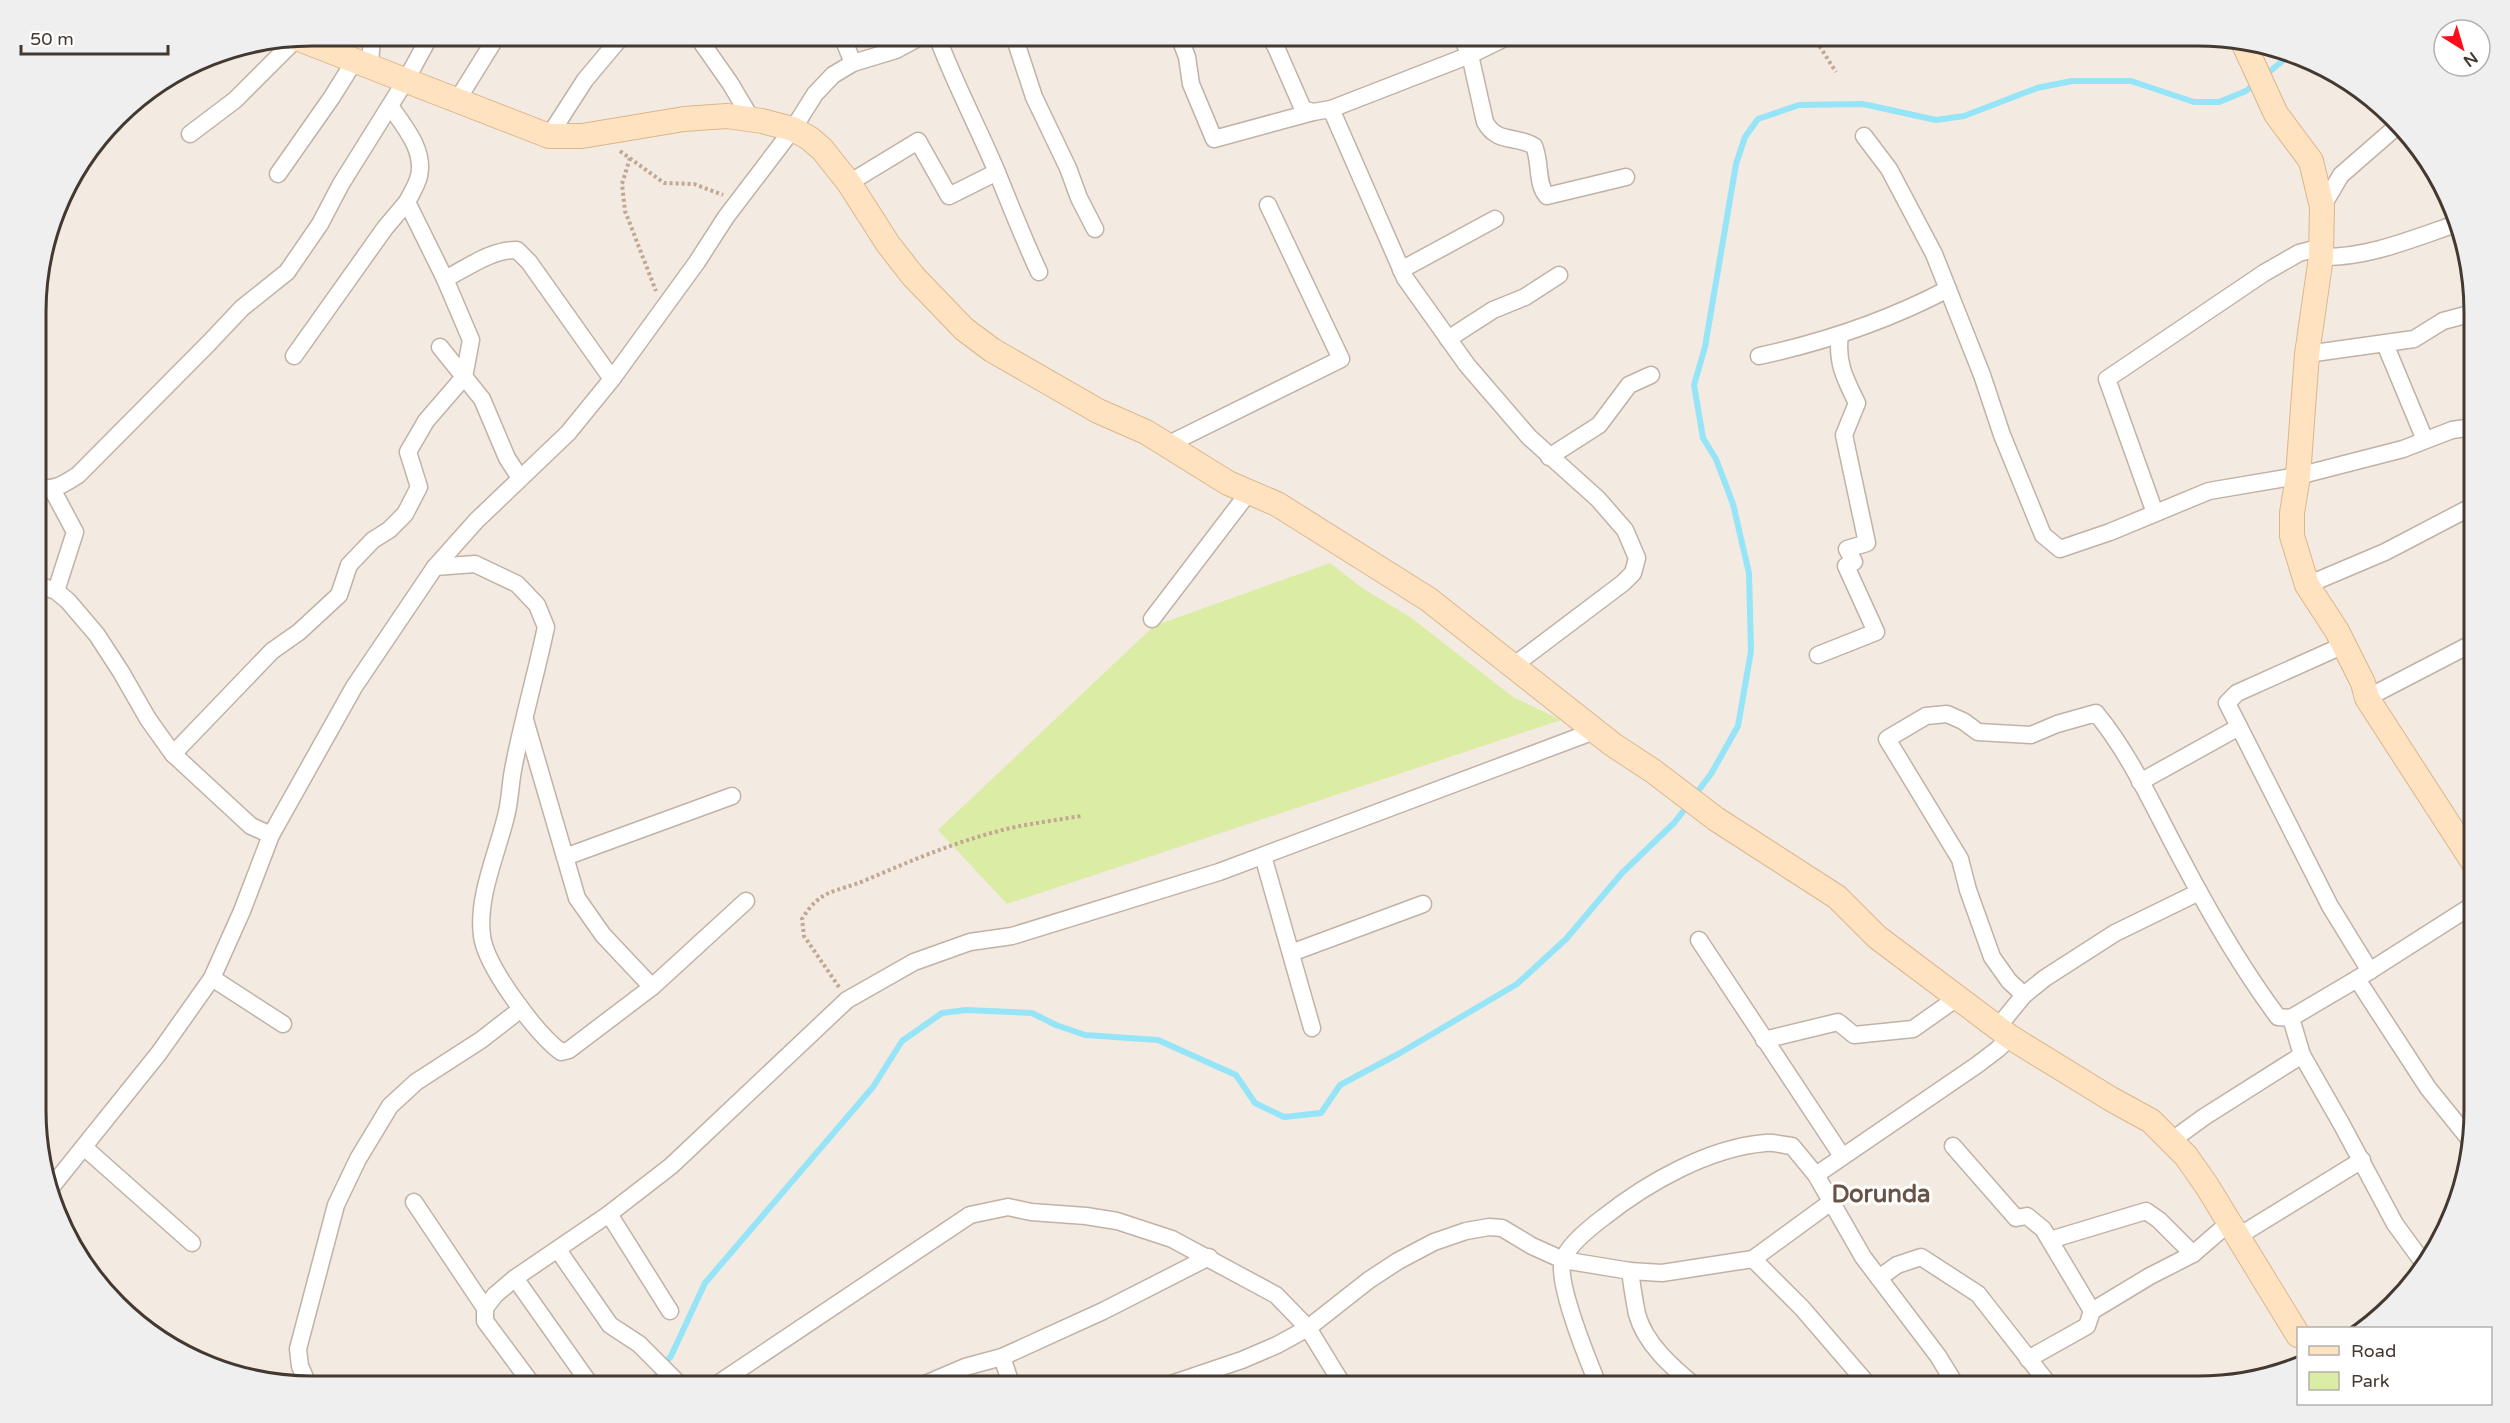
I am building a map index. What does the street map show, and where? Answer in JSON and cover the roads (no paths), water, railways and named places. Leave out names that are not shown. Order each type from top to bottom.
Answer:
[{"type":"street","points":[[318,46],[549,136],[598,134],[684,119],[727,116],[793,129],[822,149],[849,183],[888,244],[913,276],[964,329],[992,350],[1098,411],[1167,445],[1228,483],[1277,504],[1428,599],[1612,744],[1653,771],[1716,819],[1837,897],[1877,938],[2003,1032],[2151,1121],[2186,1156],[2234,1229],[2297,1333]]},
{"type":"street","points":[[278,174],[332,97],[363,63],[369,46]]},
{"type":"street","points":[[46,489],[59,488],[78,475],[242,308],[287,272],[320,224],[341,184],[425,46]]},
{"type":"street","points":[[458,99],[491,46]]},
{"type":"street","points":[[549,136],[585,80],[614,46]]},
{"type":"street","points":[[704,46],[740,98],[752,120]]},
{"type":"street","points":[[846,46],[853,63]]},
{"type":"street","points":[[57,1181],[159,1053],[212,978],[242,911],[271,835],[354,687],[435,567],[476,521],[568,433],[612,379],[665,308],[737,201],[793,129],[815,94],[833,75],[853,63],[903,46]]},
{"type":"street","points":[[941,46],[1039,272]]},
{"type":"street","points":[[1017,46],[1034,97],[1095,229]]},
{"type":"street","points":[[1183,46],[1191,84],[1214,139],[1312,112],[1331,109],[1488,46]]},
{"type":"street","points":[[1275,46],[1298,100],[1303,109],[1312,112]]},
{"type":"street","points":[[1466,46],[1470,55],[1485,122],[1491,132],[1503,138],[1526,141],[1534,146],[1539,160],[1542,190],[1547,196],[1626,177]]},
{"type":"street","points":[[190,134],[236,100],[287,48]]},
{"type":"street","points":[[2247,52],[2276,114],[2311,161],[2322,207],[2321,252],[2307,354],[2298,476],[2292,513],[2292,536],[2307,585],[2344,645],[2367,698],[2464,848]]},
{"type":"street","points":[[294,356],[385,228],[407,202],[419,177],[421,163],[416,145],[390,106]]},
{"type":"street","points":[[1331,109],[1401,270],[1448,339],[1467,365],[1529,437],[1598,499],[1625,530],[1637,558],[1633,573],[1623,583],[1514,666]]},
{"type":"street","points":[[2322,207],[2341,175],[2392,131]]},
{"type":"street","points":[[1864,136],[1889,169],[1934,254],[1982,375],[2002,435],[2043,535],[2060,549],[2210,490],[2298,476],[2403,449],[2452,430],[2464,428]]},
{"type":"street","points":[[849,183],[918,141],[949,196],[997,172]]},
{"type":"street","points":[[173,754],[272,651],[299,632],[339,595],[349,566],[373,540],[389,530],[405,514],[419,487],[408,452],[426,421],[464,377],[471,340],[445,279],[407,202]]},
{"type":"street","points":[[1167,445],[1341,359],[1268,205]]},
{"type":"street","points":[[1401,270],[1495,219]]},
{"type":"street","points":[[2156,513],[2107,379],[2264,273],[2299,253],[2321,252],[2344,257],[2395,245],[2449,227]]},
{"type":"street","points":[[445,279],[496,253],[517,250],[529,262],[612,379]]},
{"type":"street","points":[[1448,339],[1493,310],[1525,297],[1559,275]]},
{"type":"street","points":[[1760,356],[1840,335],[1916,305],[1948,289]]},
{"type":"street","points":[[2307,354],[2414,339],[2443,321],[2464,315]]},
{"type":"street","points":[[1818,655],[1876,632],[1846,566],[1854,562],[1847,549],[1867,543],[1844,435],[1857,403],[1844,376],[1837,353],[1840,335]]},
{"type":"street","points":[[2385,344],[2425,440]]},
{"type":"street","points":[[440,347],[482,399],[507,458],[520,478]]},
{"type":"street","points":[[1549,457],[1599,425],[1629,386],[1651,375]]},
{"type":"street","points":[[46,490],[75,532],[56,591]]},
{"type":"street","points":[[1152,619],[1249,492]]},
{"type":"street","points":[[2307,585],[2385,552],[2464,512]]},
{"type":"street","points":[[435,567],[476,564],[517,584],[537,605],[546,627],[513,769],[506,817],[483,905],[481,922],[486,950],[521,1009],[551,1044],[561,1052],[569,1050],[652,987],[746,901]]},
{"type":"street","points":[[46,588],[56,591],[68,601],[97,635],[173,754],[251,826],[271,835]]},
{"type":"street","points":[[2344,645],[2237,693],[2228,703],[2364,975],[2428,1088],[2463,1131]]},
{"type":"street","points":[[2367,698],[2464,648]]},
{"type":"street","points":[[2024,996],[2009,981],[1992,957],[1968,890],[1960,859],[1887,739],[1926,716],[1947,714],[1963,721],[1977,732],[2031,735],[2057,724],[2096,713],[2116,738],[2199,892],[2257,988],[2278,1017],[2291,1018],[2364,975],[2464,911]]},
{"type":"street","points":[[525,720],[577,898],[590,919],[652,987]]},
{"type":"street","points":[[2140,782],[2239,728]]},
{"type":"street","points":[[485,1308],[495,1295],[515,1278],[609,1214],[671,1166],[847,1000],[914,962],[970,942],[1012,936],[1220,872],[1597,730]]},
{"type":"street","points":[[565,856],[732,796]]},
{"type":"street","points":[[1263,856],[1312,1028]]},
{"type":"street","points":[[1816,1175],[1998,1049],[2003,1032],[2024,996],[2045,978],[2115,933],[2199,892]]},
{"type":"street","points":[[1291,953],[1423,904]]},
{"type":"street","points":[[1699,940],[1842,1156]]},
{"type":"street","points":[[212,978],[283,1024]]},
{"type":"street","points":[[1764,1040],[1838,1022],[1854,1035],[1913,1029],[1957,998]]},
{"type":"street","points":[[304,1376],[300,1366],[298,1349],[336,1205],[358,1159],[390,1106],[416,1082],[481,1040],[521,1009]]},
{"type":"street","points":[[2291,1018],[2302,1055],[2362,1160],[2395,1224],[2419,1258]]},
{"type":"street","points":[[2171,1141],[2204,1117],[2302,1055]]},
{"type":"street","points":[[1595,1376],[1569,1307],[1563,1279],[1563,1260],[1585,1232],[1644,1187],[1669,1173],[1719,1154],[1767,1142],[1792,1146],[1816,1175],[1863,1257],[1938,1356],[1950,1376]]},
{"type":"street","points":[[1953,1146],[2016,1218],[2027,1216],[2043,1229],[2092,1311]]},
{"type":"street","points":[[85,1148],[192,1243]]},
{"type":"street","points":[[2028,1359],[2087,1326],[2092,1311],[2234,1229],[2362,1160]]},
{"type":"street","points":[[414,1202],[485,1308],[485,1321],[526,1376]]},
{"type":"street","points":[[1202,1376],[1242,1360],[1308,1328],[1398,1261],[1434,1242],[1466,1231],[1488,1227],[1502,1228],[1532,1246],[1563,1260],[1630,1271],[1662,1273],[1753,1259],[1831,1202]]},
{"type":"street","points":[[728,1376],[970,1215],[1008,1207],[1031,1212],[1117,1221],[1155,1232],[1209,1257],[1276,1294],[1308,1328],[1337,1376]]},
{"type":"street","points":[[2050,1240],[2146,1210],[2193,1254]]},
{"type":"street","points":[[609,1214],[670,1311]]},
{"type":"street","points":[[558,1250],[610,1325],[639,1344],[671,1376]]},
{"type":"street","points":[[944,1376],[965,1367],[1002,1357],[1103,1311],[1209,1257]]},
{"type":"street","points":[[1879,1278],[1897,1266],[1921,1257],[1978,1294],[2042,1376]]},
{"type":"street","points":[[1753,1259],[1802,1308],[1861,1376]]},
{"type":"street","points":[[1630,1271],[1638,1317],[1666,1363],[1682,1376]]},
{"type":"street","points":[[515,1278],[584,1376]]},
{"type":"street","points":[[1002,1357],[1008,1376]]},
{"type":"waterway","points":[[2263,77],[2283,61]]},
{"type":"waterway","points":[[1695,795],[1711,774],[1738,726],[1751,651],[1749,573],[1733,504],[1716,459],[1703,438],[1694,385],[1705,347],[1736,164],[1745,137],[1758,119],[1799,105],[1863,104],[1936,120],[1964,116],[2037,88],[2072,81],[2131,81],[2194,102],[2219,102],[2246,91],[2256,83]]},
{"type":"waterway","points":[[656,1376],[671,1356],[705,1283],[873,1087],[902,1041],[942,1013],[966,1010],[1032,1013],[1056,1025],[1085,1035],[1158,1040],[1236,1075],[1255,1103],[1284,1117],[1321,1113],[1340,1085],[1400,1053],[1517,984],[1566,939],[1622,873],[1674,823],[1689,804]]},
{"type":"district","name":"Dorunda","points":[[1881,1194]]}]
